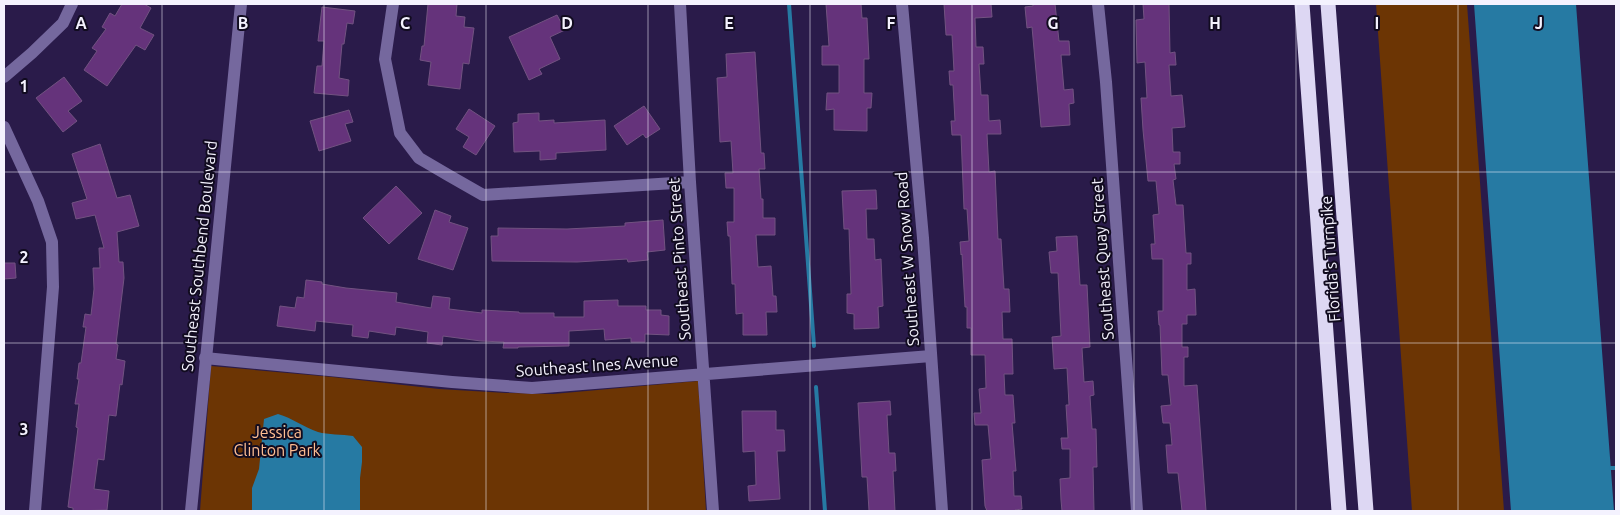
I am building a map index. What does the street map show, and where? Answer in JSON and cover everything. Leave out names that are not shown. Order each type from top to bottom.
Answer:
[{"type":"highway","name":"Florida's Turnpike","points":[[1302,4],[1340,511]]},
{"type":"highway","name":"Florida's Turnpike","points":[[1328,4],[1366,511]]},
{"type":"street","points":[[4,77],[63,23],[72,4]]},
{"type":"street","name":"Southeast Southbend Boulevard","points":[[191,511],[241,4]]},
{"type":"street","points":[[393,4],[386,59],[400,132],[419,158],[483,195],[690,182]]},
{"type":"street","name":"Southeast Pinto Street","points":[[680,4],[690,182],[713,511]]},
{"type":"street","name":"Southeast W Snow Road","points":[[902,4],[924,238],[930,356],[942,511]]},
{"type":"street","name":"Southeast Quay Street","points":[[1098,4],[1107,91],[1137,511]]},
{"type":"street","points":[[4,127],[38,201],[52,242],[53,287],[35,511]]},
{"type":"street","name":"Southeast Ines Avenue","points":[[205,358],[532,388],[930,356]]},
{"type":"green space","points":[[1376,4],[1467,4],[1504,511],[1412,511]]},
{"type":"green space","name":"Jessica Clinton Park","points":[[211,366],[439,389],[506,393],[553,394],[698,381],[706,511],[200,511]]},
{"type":"water","points":[[1474,4],[1576,4],[1614,511],[1511,511]]},
{"type":"water","points":[[278,414],[318,432],[353,436],[362,447],[360,511],[252,511],[252,488],[259,469],[264,419]]},
{"type":"building","points":[[122,4],[144,4],[151,8],[140,28],[154,35],[145,50],[136,45],[107,86],[84,70],[97,51],[92,48],[106,29],[102,27],[110,13],[115,16]]},
{"type":"building","points":[[428,4],[457,4],[456,16],[465,17],[464,27],[474,28],[469,64],[463,63],[460,89],[428,85],[431,62],[420,60],[422,46],[424,46]]},
{"type":"building","points":[[826,4],[861,4],[862,18],[867,18],[869,59],[864,59],[864,93],[872,93],[871,108],[867,108],[867,131],[834,130],[834,109],[826,110],[827,93],[839,93],[839,65],[822,65],[822,46],[829,46]]},
{"type":"building","points":[[944,4],[991,4],[992,17],[975,18],[976,47],[983,47],[984,64],[979,64],[981,95],[988,95],[989,121],[1000,120],[1001,134],[987,134],[989,172],[995,171],[998,239],[1001,239],[1004,289],[1009,289],[1010,312],[1002,312],[1003,339],[1012,339],[1013,374],[1004,374],[1005,395],[1013,395],[1015,423],[1012,423],[1016,471],[1013,471],[1014,496],[1021,496],[1022,509],[1015,511],[987,511],[985,506],[982,460],[991,459],[988,425],[975,425],[974,413],[981,413],[979,389],[986,388],[985,355],[971,355],[971,328],[967,328],[967,307],[965,307],[960,242],[969,241],[967,209],[964,209],[961,135],[952,135],[951,121],[955,121],[953,85],[950,85],[949,71],[954,71],[952,35],[946,35]]},
{"type":"building","points":[[1033,4],[1055,4],[1059,41],[1069,41],[1070,55],[1061,55],[1064,90],[1073,89],[1074,103],[1069,104],[1070,125],[1041,127],[1032,27],[1027,28],[1025,7],[1033,6]]},
{"type":"building","points":[[1143,4],[1169,4],[1170,53],[1175,52],[1176,65],[1169,65],[1171,96],[1182,95],[1185,127],[1172,128],[1173,152],[1180,152],[1180,164],[1174,164],[1176,179],[1173,180],[1176,205],[1183,205],[1186,253],[1191,253],[1191,264],[1187,264],[1187,290],[1195,289],[1196,315],[1187,315],[1187,324],[1182,324],[1182,347],[1188,347],[1188,357],[1184,357],[1184,386],[1197,385],[1206,511],[1182,511],[1178,473],[1168,473],[1166,445],[1172,445],[1170,423],[1163,423],[1161,406],[1171,405],[1168,375],[1162,375],[1158,311],[1163,311],[1163,259],[1152,259],[1151,244],[1155,244],[1153,215],[1159,214],[1156,181],[1148,181],[1143,130],[1141,98],[1147,98],[1145,62],[1137,63],[1136,20],[1144,19]]},
{"type":"building","points":[[322,7],[355,11],[353,24],[347,23],[344,44],[342,44],[339,78],[349,80],[348,96],[314,93],[317,66],[322,66],[324,41],[318,41]]},
{"type":"building","points":[[557,15],[565,30],[550,37],[560,59],[539,69],[542,74],[529,80],[509,37]]},
{"type":"building","points":[[755,52],[761,153],[764,153],[765,169],[759,169],[761,199],[763,199],[763,218],[775,218],[775,235],[756,235],[758,267],[771,266],[773,296],[776,296],[777,312],[766,312],[767,335],[743,335],[743,313],[736,314],[735,284],[732,284],[730,236],[728,236],[727,222],[734,222],[734,188],[726,188],[725,173],[733,173],[731,141],[720,142],[717,78],[727,77],[726,54]]},
{"type":"building","points":[[64,77],[82,101],[68,111],[77,121],[63,132],[36,98]]},
{"type":"building","points":[[644,106],[660,129],[646,138],[643,134],[627,145],[614,126]]},
{"type":"building","points":[[469,109],[495,126],[476,155],[463,147],[469,137],[456,129]]},
{"type":"building","points":[[349,110],[353,122],[345,124],[351,141],[319,151],[310,121]]},
{"type":"building","points":[[539,113],[539,121],[554,120],[554,123],[605,120],[606,150],[556,153],[556,159],[540,160],[540,151],[514,152],[513,123],[518,122],[518,114]]},
{"type":"building","points":[[100,144],[117,198],[130,195],[139,226],[117,232],[119,262],[123,262],[124,278],[116,359],[125,361],[116,416],[109,415],[104,460],[98,459],[94,489],[109,491],[107,510],[73,511],[73,508],[68,507],[78,428],[76,427],[79,404],[75,404],[79,379],[77,379],[79,363],[81,363],[86,327],[83,327],[85,314],[91,315],[94,289],[93,268],[100,268],[99,248],[104,248],[95,215],[76,219],[72,203],[87,199],[72,154]]},
{"type":"building","points":[[396,186],[422,213],[389,244],[363,218]]},
{"type":"building","points":[[876,190],[877,209],[866,209],[867,239],[874,239],[875,260],[881,259],[883,306],[878,307],[879,328],[854,329],[854,314],[847,313],[847,294],[851,294],[849,229],[844,229],[842,191]]},
{"type":"building","points":[[435,210],[451,216],[449,222],[468,228],[453,270],[418,259]]},
{"type":"building","points":[[663,220],[665,250],[647,252],[648,260],[628,262],[627,259],[577,262],[492,261],[491,236],[498,236],[498,228],[567,229],[625,226],[625,223]]},
{"type":"building","points":[[1077,236],[1080,285],[1087,285],[1090,347],[1082,348],[1084,382],[1093,381],[1094,395],[1090,396],[1092,429],[1096,429],[1097,467],[1093,467],[1094,511],[1062,511],[1061,500],[1060,479],[1070,478],[1070,449],[1062,449],[1061,438],[1068,438],[1066,405],[1069,405],[1067,368],[1054,369],[1052,337],[1061,336],[1058,273],[1051,273],[1049,252],[1057,251],[1056,237]]},
{"type":"building","points":[[4,263],[15,263],[16,278],[4,279]]},
{"type":"building","points":[[306,280],[346,288],[397,293],[396,302],[431,308],[433,296],[450,298],[449,309],[482,313],[482,310],[554,313],[554,317],[584,317],[584,301],[618,300],[618,306],[646,306],[646,310],[661,310],[661,315],[669,316],[669,335],[645,334],[645,342],[631,342],[631,338],[605,340],[604,329],[569,331],[569,346],[503,348],[504,342],[443,336],[442,345],[427,343],[428,332],[396,327],[395,335],[369,331],[368,338],[352,336],[353,325],[316,321],[315,331],[277,326],[280,306],[295,308],[297,297],[304,298]]},
{"type":"building","points":[[890,401],[891,415],[887,415],[889,453],[895,453],[896,471],[893,471],[895,511],[869,511],[867,477],[862,477],[858,403]]},
{"type":"building","points":[[742,411],[776,411],[776,430],[784,430],[785,451],[777,451],[780,499],[749,501],[748,486],[756,485],[755,451],[743,452]]},
{"type":"waterway","points":[[789,4],[814,346]]},
{"type":"waterway","points":[[816,387],[825,511]]},
{"type":"waterway","points":[[1611,468],[1616,468]]}]
